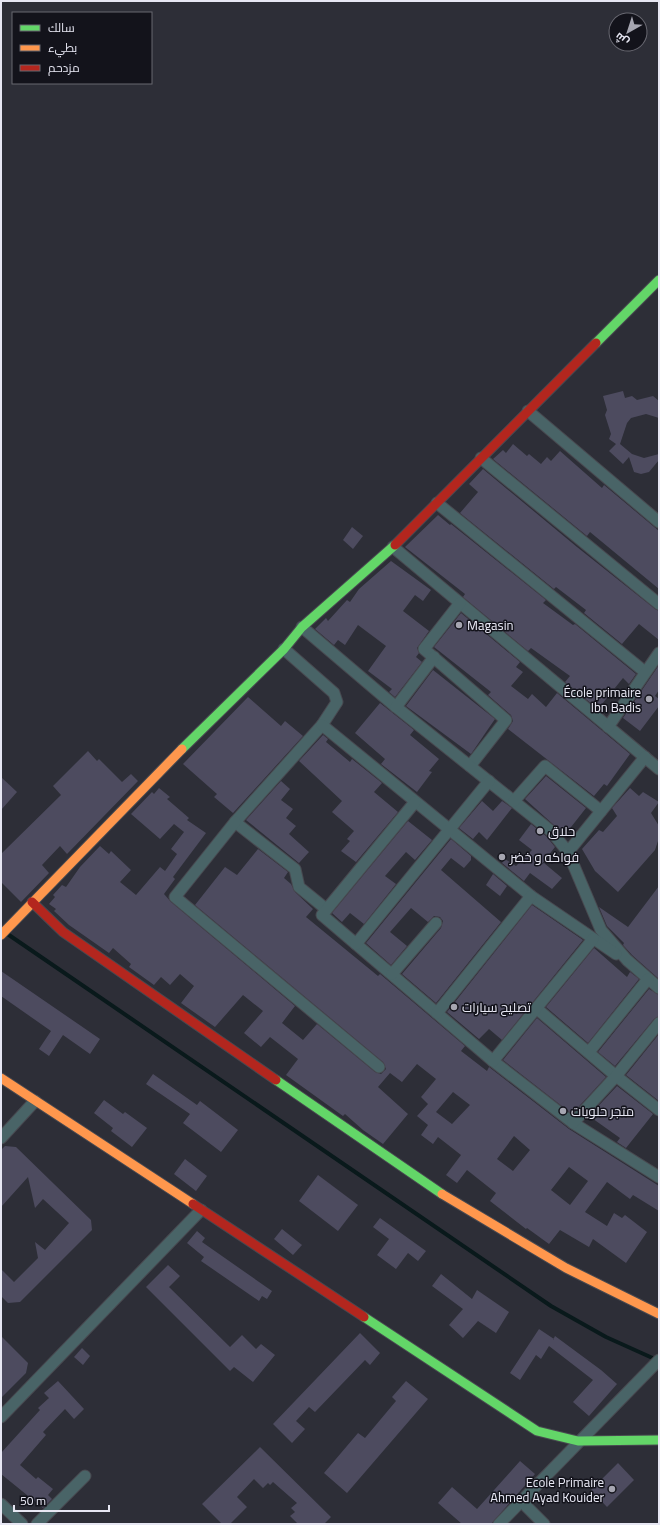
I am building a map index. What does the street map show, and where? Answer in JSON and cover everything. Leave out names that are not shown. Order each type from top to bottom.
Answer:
[{"type":"street","points":[[1,935],[167,764],[284,649],[302,627],[393,547],[659,280]]},
{"type":"street","points":[[528,411],[659,522]]},
{"type":"street","points":[[481,458],[659,604]]},
{"type":"street","points":[[436,503],[645,672]]},
{"type":"street","points":[[393,547],[659,769]]},
{"type":"street","points":[[460,603],[424,649],[506,720],[470,766]]},
{"type":"street","points":[[302,627],[396,707],[551,831],[568,852],[601,930],[627,960],[659,988]]},
{"type":"street","points":[[284,649],[334,693],[337,702],[322,725],[235,822],[175,897],[379,1067]]},
{"type":"street","points":[[608,727],[659,653]]},
{"type":"street","points":[[396,707],[434,658]]},
{"type":"street","points":[[322,725],[531,896],[593,939],[627,960]]},
{"type":"street","points":[[568,852],[645,757]]},
{"type":"street","points":[[514,801],[545,766],[601,811]]},
{"type":"street","points":[[356,944],[489,781]]},
{"type":"street","points":[[415,802],[322,915],[493,1061],[573,1124],[659,1176]]},
{"type":"street","points":[[235,822],[295,869],[299,887],[326,909]]},
{"type":"street","points":[[437,1013],[531,896]]},
{"type":"street","points":[[32,902],[63,932],[413,1176],[475,1215],[606,1291],[659,1314]]},
{"type":"street","points":[[392,974],[436,922]]},
{"type":"street","points":[[493,1061],[593,939]]},
{"type":"street","points":[[589,1052],[648,979]]},
{"type":"street","points":[[536,1008],[616,1076],[659,1110]]},
{"type":"street","points":[[573,1124],[616,1076],[659,1023]]},
{"type":"street","points":[[1,1078],[537,1431],[578,1441],[659,1440]]},
{"type":"street","points":[[1,1138],[35,1101]]},
{"type":"street","points":[[1,1417],[200,1210]]},
{"type":"street","points":[[500,1524],[578,1441],[659,1360]]},
{"type":"street","points":[[37,1524],[85,1476]]},
{"type":"street","points":[[522,1502],[544,1524]]},
{"type":"street","points":[[1,1504],[22,1524]]},
{"type":"building","points":[[623,391],[625,398],[632,396],[637,400],[653,396],[659,401],[659,418],[646,414],[631,418],[627,423],[620,444],[632,454],[644,458],[659,454],[659,460],[649,472],[641,474],[634,472],[629,457],[623,464],[609,451],[616,444],[609,439],[611,434],[605,415],[607,410],[603,396]]},
{"type":"building","points":[[513,444],[527,456],[529,454],[541,464],[547,457],[551,461],[560,451],[602,488],[604,485],[659,531],[659,589],[590,532],[587,536],[493,459],[503,450],[506,453]]},
{"type":"building","points":[[483,469],[577,547],[659,611],[659,640],[639,624],[622,644],[584,613],[586,610],[556,587],[554,589],[460,513],[478,492],[469,484]]},
{"type":"building","points":[[438,515],[546,600],[543,603],[573,625],[575,624],[636,674],[629,684],[623,678],[598,709],[565,682],[570,676],[531,648],[528,651],[463,597],[465,594],[405,547]]},
{"type":"building","points":[[352,527],[363,536],[353,549],[343,540]]},
{"type":"building","points":[[391,561],[431,590],[423,601],[415,595],[403,611],[429,631],[417,648],[419,653],[416,657],[422,662],[395,697],[389,692],[392,689],[368,671],[386,646],[358,625],[345,645],[338,640],[334,645],[315,629],[326,618],[328,621],[347,600],[350,602],[359,589]]},
{"type":"building","points":[[461,613],[520,662],[516,667],[523,672],[511,686],[528,699],[532,694],[546,707],[557,693],[630,754],[607,786],[604,784],[594,796],[508,729],[513,721],[511,715],[488,695],[491,692],[434,647]]},
{"type":"building","points":[[659,665],[659,690],[655,696],[659,699],[659,706],[640,731],[623,718]]},
{"type":"building","points":[[433,670],[495,719],[471,754],[406,706]]},
{"type":"building","points":[[248,697],[281,726],[285,721],[303,736],[233,813],[214,797],[217,794],[183,764]]},
{"type":"building","points":[[380,703],[414,730],[410,735],[439,759],[429,771],[432,772],[417,792],[381,764],[385,759],[355,733]]},
{"type":"building","points":[[323,735],[328,739],[326,742],[350,762],[352,759],[382,783],[374,792],[398,812],[356,862],[341,851],[350,841],[347,839],[354,831],[332,812],[342,801],[299,761]]},
{"type":"building","points":[[88,751],[97,761],[99,759],[122,782],[131,774],[138,781],[67,854],[60,846],[42,865],[49,873],[21,902],[1,882],[1,854],[61,795],[53,786]]},
{"type":"building","points":[[546,776],[586,808],[564,836],[525,799]]},
{"type":"building","points":[[1,777],[17,792],[1,810]]},
{"type":"building","points":[[281,781],[290,789],[281,800],[293,809],[286,818],[296,826],[289,834],[309,852],[299,863],[246,820]]},
{"type":"building","points":[[159,788],[170,797],[167,799],[189,818],[187,820],[206,833],[173,877],[175,879],[164,894],[171,902],[295,1006],[282,1023],[303,1040],[317,1024],[375,1072],[381,1074],[386,1069],[383,1062],[195,905],[225,867],[237,875],[258,849],[288,872],[284,878],[291,884],[295,892],[313,909],[306,917],[378,976],[380,974],[465,1046],[461,1051],[487,1071],[489,1067],[569,1129],[659,1186],[659,1211],[633,1195],[630,1199],[607,1182],[585,1212],[607,1226],[614,1213],[622,1218],[625,1215],[647,1232],[626,1263],[593,1239],[589,1247],[560,1230],[549,1244],[527,1228],[526,1229],[490,1201],[496,1193],[467,1170],[457,1183],[446,1175],[461,1155],[438,1137],[433,1144],[421,1135],[428,1125],[417,1116],[428,1104],[421,1097],[436,1079],[417,1064],[402,1082],[390,1073],[378,1087],[408,1114],[383,1144],[363,1130],[345,1114],[343,1116],[286,1075],[298,1059],[270,1037],[261,1047],[244,1033],[263,1011],[243,995],[215,1027],[181,1003],[194,986],[180,974],[170,985],[161,977],[154,985],[129,967],[131,964],[113,948],[109,953],[69,925],[54,911],[56,909],[49,904],[55,897],[53,895],[62,885],[66,887],[80,867],[100,846],[109,854],[111,851],[131,870],[120,882],[136,895],[160,867],[165,871],[177,854],[171,849],[184,832],[174,824],[160,839],[131,814],[152,792],[154,794]],"holes":[[[453,1092],[470,1105],[452,1124],[436,1112]],[[514,1136],[530,1150],[513,1171],[497,1159]],[[569,1167],[588,1181],[570,1205],[551,1190]]]},
{"type":"building","points":[[630,788],[639,796],[643,792],[659,802],[651,813],[659,826],[659,838],[655,850],[618,892],[595,871],[582,849],[599,830],[603,832],[617,816],[612,808]]},
{"type":"building","points":[[482,801],[493,811],[502,801],[512,808],[487,840],[479,832],[473,839],[459,828]]},
{"type":"building","points":[[408,821],[432,840],[415,860],[406,852],[385,876],[396,884],[364,924],[350,913],[342,922],[332,913]]},
{"type":"building","points":[[531,824],[546,836],[555,847],[541,865],[544,863],[562,878],[552,889],[530,873],[524,881],[502,863],[505,859],[516,866],[532,850],[519,840]]},
{"type":"building","points":[[451,839],[471,856],[471,860],[464,868],[451,858],[441,870],[501,922],[436,1003],[402,974],[441,928],[443,921],[440,917],[434,916],[428,922],[411,908],[390,932],[407,946],[391,965],[366,943]]},
{"type":"building","points":[[493,874],[507,886],[500,896],[486,885]]},
{"type":"building","points":[[659,886],[659,979],[632,955],[623,945],[624,943],[607,926],[599,907],[628,927]]},
{"type":"building","points":[[532,905],[583,940],[502,1040],[489,1029],[479,1039],[447,1012]]},
{"type":"building","points":[[594,948],[627,977],[630,972],[639,979],[588,1043],[546,1007]]},
{"type":"building","points":[[1,971],[100,1039],[90,1054],[63,1035],[49,1056],[39,1049],[51,1031],[1,996]]},
{"type":"building","points":[[649,989],[659,995],[659,1016],[654,1019],[615,1066],[598,1052]]},
{"type":"building","points":[[537,1018],[606,1077],[572,1114],[503,1060]]},
{"type":"building","points":[[659,1034],[659,1101],[626,1075]]},
{"type":"building","points":[[153,1074],[197,1105],[200,1101],[238,1130],[221,1152],[183,1123],[190,1114],[146,1084]]},
{"type":"building","points":[[617,1086],[653,1114],[626,1148],[617,1142],[620,1138],[589,1116]]},
{"type":"building","points":[[104,1100],[123,1114],[125,1112],[147,1128],[132,1147],[111,1131],[113,1128],[94,1113]]},
{"type":"building","points":[[5,1146],[16,1147],[91,1220],[92,1230],[20,1302],[8,1303],[1,1296],[1,1269],[14,1282],[38,1258],[35,1242],[45,1250],[69,1223],[43,1199],[35,1208],[28,1177],[1,1207],[1,1150]]},
{"type":"building","points":[[185,1159],[207,1176],[196,1191],[174,1174]]},
{"type":"building","points":[[318,1175],[358,1205],[338,1231],[299,1201]]},
{"type":"building","points":[[380,1218],[426,1251],[418,1261],[408,1253],[396,1269],[377,1255],[389,1239],[373,1227]]},
{"type":"building","points":[[282,1229],[302,1245],[293,1255],[274,1239]]},
{"type":"building","points":[[197,1231],[205,1238],[202,1242],[272,1291],[267,1299],[262,1296],[259,1301],[201,1261],[204,1257],[187,1243]]},
{"type":"building","points":[[168,1265],[180,1276],[169,1287],[230,1347],[242,1335],[256,1349],[261,1344],[275,1355],[253,1382],[234,1367],[230,1371],[146,1287]]},
{"type":"building","points":[[441,1274],[472,1299],[477,1290],[509,1312],[496,1333],[478,1321],[463,1338],[449,1325],[463,1309],[432,1286]]},
{"type":"building","points":[[539,1329],[554,1339],[555,1336],[601,1370],[617,1384],[589,1416],[573,1402],[593,1380],[549,1346],[541,1359],[536,1355],[520,1380],[510,1373]]},
{"type":"building","points":[[360,1333],[380,1353],[370,1365],[365,1360],[315,1412],[309,1407],[296,1421],[305,1429],[292,1443],[273,1424]]},
{"type":"building","points":[[1,1336],[28,1363],[26,1373],[1,1398]]},
{"type":"building","points":[[82,1348],[90,1356],[83,1365],[74,1357]]},
{"type":"building","points":[[58,1381],[84,1409],[74,1419],[65,1409],[43,1432],[46,1435],[20,1465],[36,1479],[38,1477],[53,1489],[48,1495],[52,1499],[43,1508],[1,1474],[1,1453],[40,1410],[38,1408],[49,1398],[44,1393]]},
{"type":"building","points":[[406,1381],[428,1399],[347,1493],[324,1473],[358,1433],[365,1438],[396,1401],[392,1397]]},
{"type":"building","points":[[260,1447],[331,1517],[324,1524],[298,1524],[290,1516],[295,1512],[291,1508],[297,1503],[273,1482],[270,1485],[268,1483],[263,1488],[254,1479],[237,1497],[247,1507],[230,1524],[222,1524],[202,1504]]},
{"type":"building","points":[[520,1461],[535,1474],[491,1524],[462,1524],[438,1503],[452,1487],[477,1509]]},
{"type":"building","points":[[618,1463],[634,1480],[607,1507],[591,1490]]},
{"type":"waterway","points":[[6,933],[551,1306],[606,1337],[657,1360]]},
{"type":"traffic: fast","points":[[596,343],[659,280]]},
{"type":"traffic: fast","points":[[182,749],[284,649],[302,627],[395,545]]},
{"type":"traffic: fast","points":[[276,1080],[442,1194]]},
{"type":"traffic: fast","points":[[364,1317],[537,1431],[578,1441],[659,1440]]},
{"type":"traffic: slow","points":[[1,935],[182,749]]},
{"type":"traffic: slow","points":[[1,1078],[193,1204]]},
{"type":"traffic: slow","points":[[442,1194],[566,1268],[659,1314]]},
{"type":"traffic: jam","points":[[395,545],[596,343]]},
{"type":"traffic: jam","points":[[32,902],[63,932],[276,1080]]},
{"type":"traffic: jam","points":[[193,1204],[364,1317]]},
{"type":"place","name":"Magasin","points":[[459,625]]},
{"type":"place","name":"École primaire Ibn Badis","points":[[649,699]]},
{"type":"place","name":"حلاق","points":[[540,831]]},
{"type":"place","name":"فواكه و خضر","points":[[502,857]]},
{"type":"place","name":"تصليح سيارات","points":[[454,1007]]},
{"type":"place","name":"متجر حلويات","points":[[563,1111]]},
{"type":"place","name":"Ecole Primaire Ahmed Ayad Kouider","points":[[612,1489]]}]
